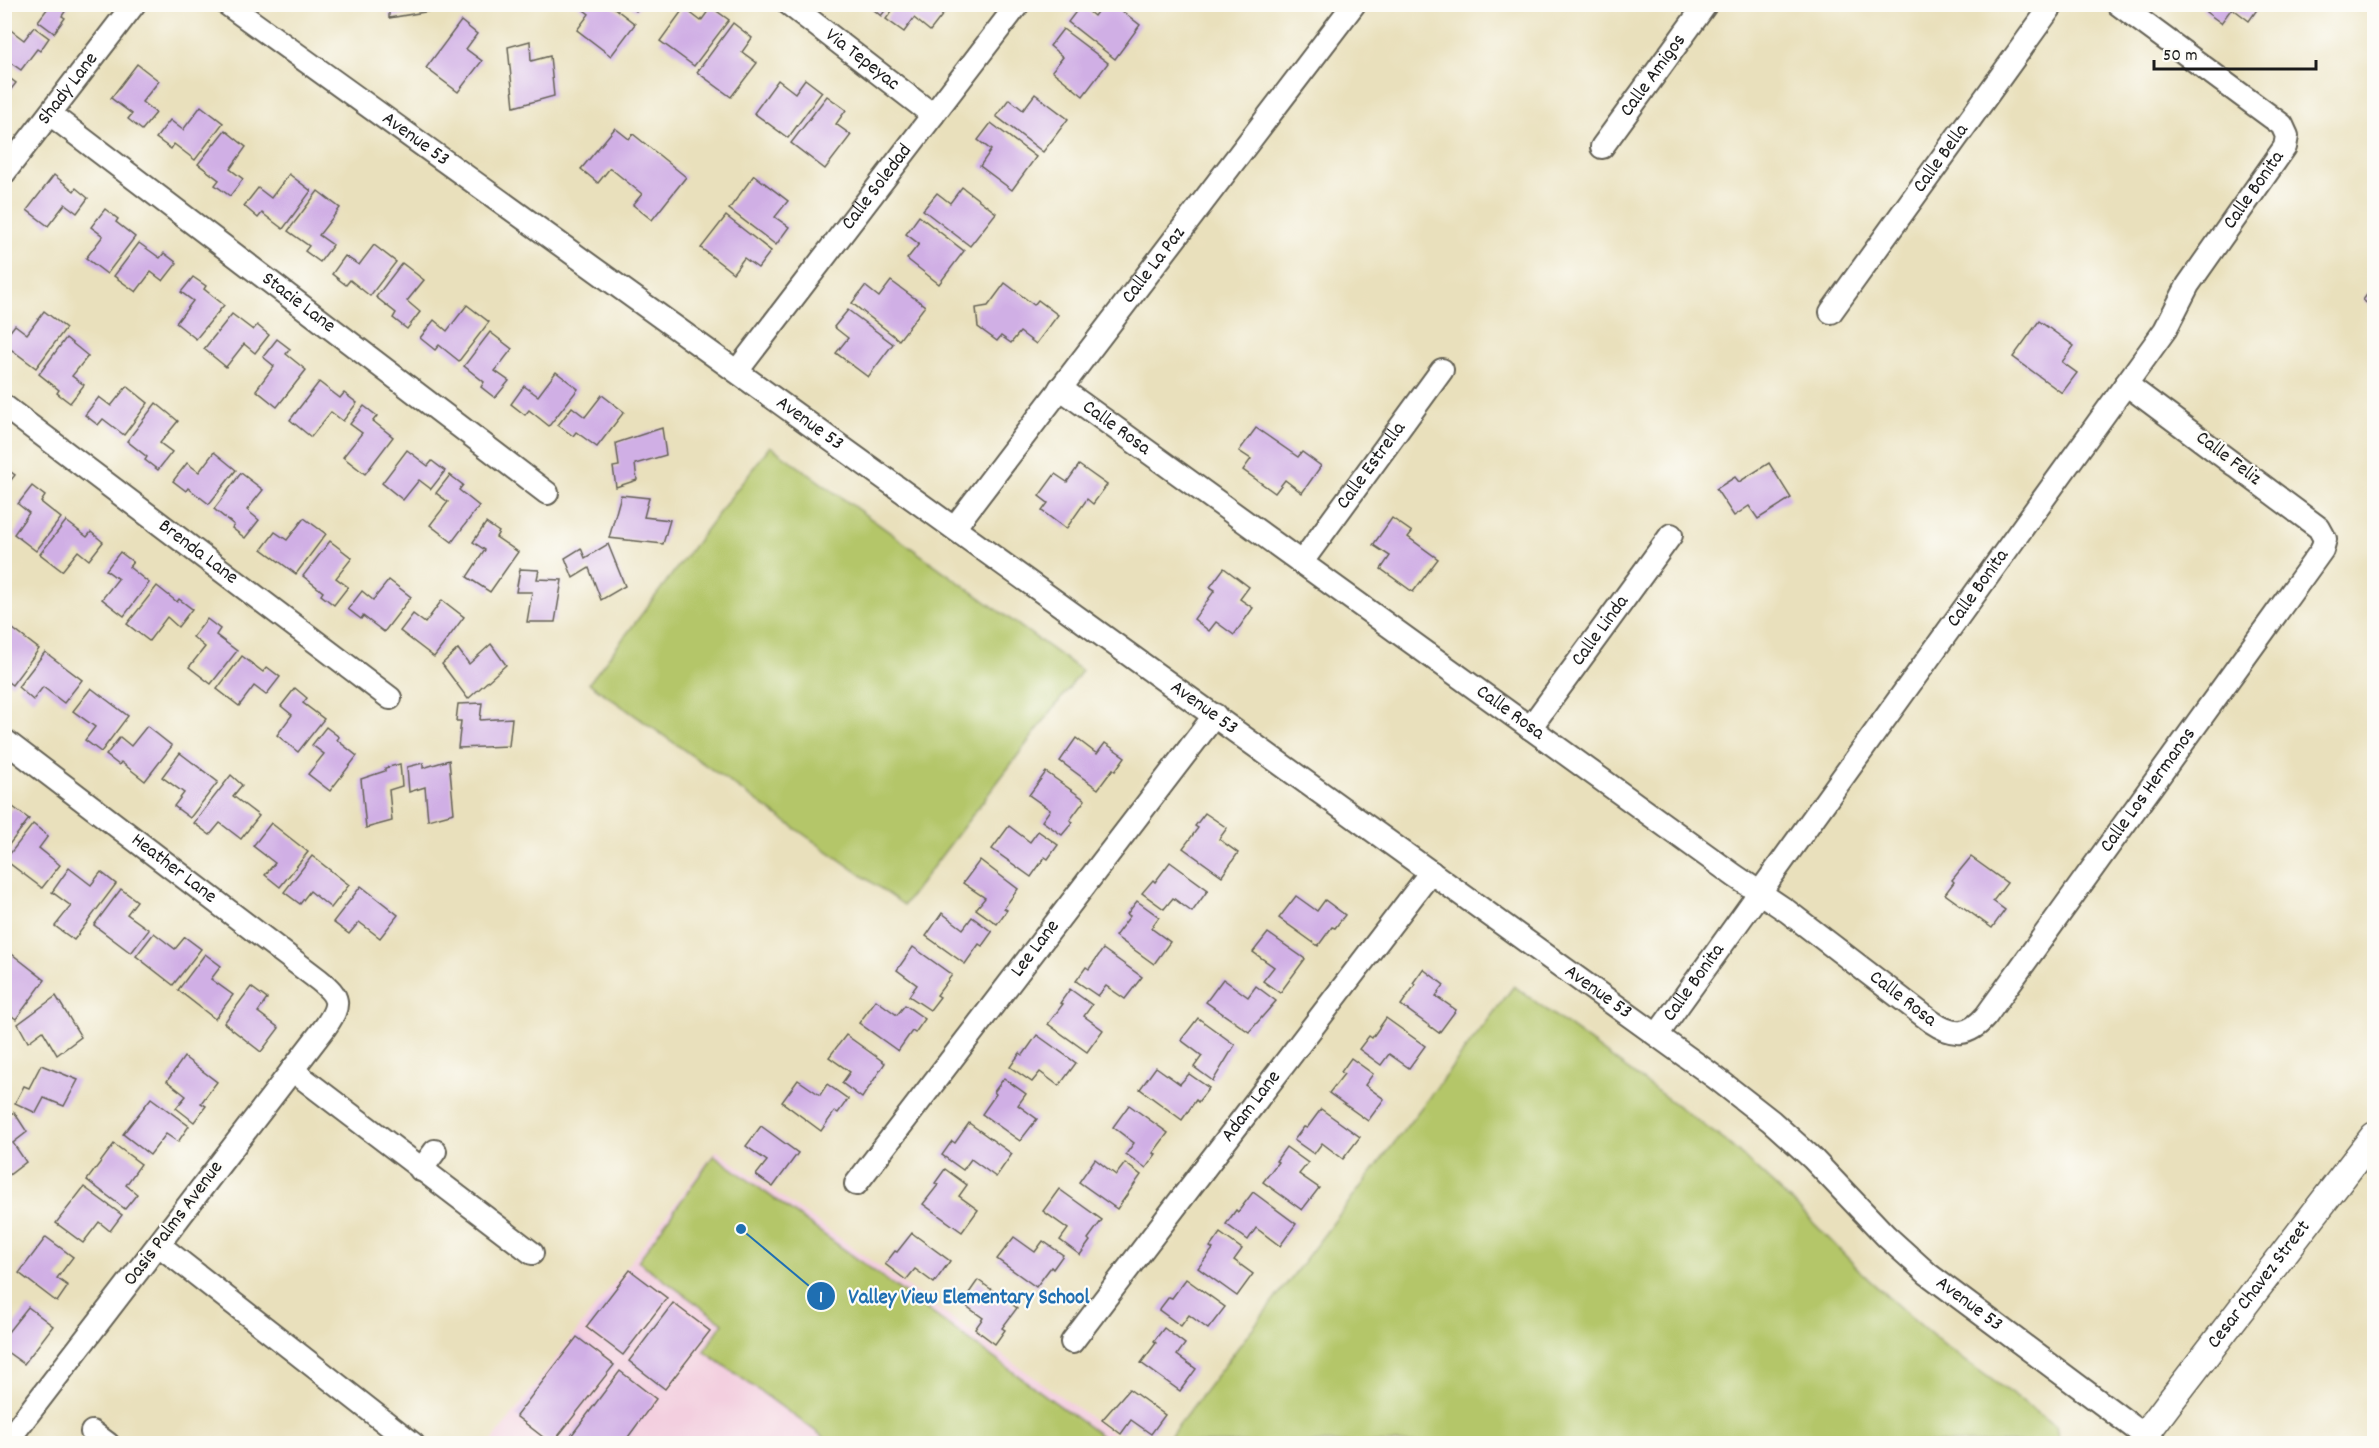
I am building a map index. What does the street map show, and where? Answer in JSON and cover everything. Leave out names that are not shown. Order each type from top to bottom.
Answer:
[{"type":"main road","name":"Cesar Chavez Street","points":[[2143,1441],[2374,1136]]},
{"type":"street","name":"Shady Lane","points":[[4,173],[134,4]]},
{"type":"street","name":"Avenue 53","points":[[227,4],[1657,1035],[1771,1121],[1812,1158],[1886,1236],[1928,1274],[2143,1441]]},
{"type":"street","name":"Via Tepeyac","points":[[789,4],[933,115]]},
{"type":"street","name":"Calle Soledad","points":[[737,371],[1017,4]]},
{"type":"street","name":"Calle La Paz","points":[[954,528],[1354,4]]},
{"type":"street","name":"Calle Amigos","points":[[1602,147],[1706,4]]},
{"type":"street","name":"Calle Bella","points":[[1831,312],[2053,4]]},
{"type":"street","name":"Calle Bonita","points":[[1657,1035],[2165,330],[2188,285],[2285,147],[2287,136],[2282,125],[2118,4]]},
{"type":"street","name":"Stacie Lane","points":[[50,114],[547,493]]},
{"type":"street","name":"Calle Estrella","points":[[1301,562],[1442,370]]},
{"type":"street","name":"Calle Feliz","points":[[2126,384],[2307,518],[2319,528],[2325,539]]},
{"type":"street","name":"Calle Rosa","points":[[1060,388],[1787,911],[1932,1022],[1944,1030],[1960,1033]]},
{"type":"street","name":"Brenda Lane","points":[[4,406],[390,698]]},
{"type":"street","name":"Calle Linda","points":[[1530,728],[1671,535]]},
{"type":"street","name":"Calle Los Hermanos","points":[[1960,1033],[1976,1027],[1986,1016],[2306,574],[2322,550],[2325,539]]},
{"type":"street","name":"Lee Lane","points":[[856,1184],[1215,715]]},
{"type":"street","name":"Heather Lane","points":[[4,740],[332,990],[337,1001]]},
{"type":"street","name":"Adam Lane","points":[[1072,1342],[1431,872]]},
{"type":"street","name":"Oasis Palms Avenue","points":[[9,1440],[335,1013],[337,1001]]},
{"type":"street","points":[[292,1070],[532,1253]]},
{"type":"street","points":[[421,1170],[435,1151]]},
{"type":"street","points":[[159,1245],[413,1443]]},
{"type":"shaded area","points":[[716,1150],[1126,1443],[490,1444]]},
{"type":"green space","points":[[770,446],[1082,671],[904,905],[589,683]]},
{"type":"green space","points":[[1514,986],[1728,1143],[1801,1210],[1868,1279],[1904,1311],[1949,1349],[2056,1426],[2059,1443],[1165,1443]]},
{"type":"green space","points":[[714,1155],[1111,1443],[832,1443],[704,1351],[723,1323],[638,1261]]},
{"type":"building","points":[[43,4],[70,4],[62,16],[65,18],[54,33],[38,21],[48,8]]},
{"type":"building","points":[[389,4],[430,4],[430,11],[389,18]]},
{"type":"building","points":[[576,4],[609,4],[635,24],[611,56],[577,30],[589,14]]},
{"type":"building","points":[[628,4],[641,4],[636,11]]},
{"type":"building","points":[[867,4],[890,4],[881,16]]},
{"type":"building","points":[[897,4],[951,4],[930,31],[914,18],[904,32],[886,19]]},
{"type":"building","points":[[1103,4],[1113,4],[1140,25],[1115,59],[1068,22],[1081,5],[1094,16]]},
{"type":"building","points":[[2205,4],[2261,4],[2249,21],[2232,8],[2221,23],[2202,9]]},
{"type":"building","points":[[711,7],[729,20],[694,66],[660,41],[684,8],[701,21]]},
{"type":"building","points":[[461,21],[477,34],[466,49],[482,61],[458,92],[426,68]]},
{"type":"building","points":[[733,23],[752,38],[742,52],[757,63],[731,97],[697,72]]},
{"type":"building","points":[[4,25],[24,40],[34,27],[49,38],[21,70],[4,58]]},
{"type":"building","points":[[1063,29],[1108,63],[1083,96],[1052,71],[1063,57],[1050,46]]},
{"type":"building","points":[[530,41],[531,61],[550,56],[554,96],[514,107],[508,47]]},
{"type":"building","points":[[137,64],[159,81],[142,102],[156,113],[142,130],[128,119],[132,114],[111,98]]},
{"type":"building","points":[[4,74],[16,83],[4,98]]},
{"type":"building","points":[[805,79],[822,92],[788,138],[754,113],[778,80],[795,93]]},
{"type":"building","points":[[1035,94],[1068,119],[1043,152],[996,116],[1009,99],[1023,110]]},
{"type":"building","points":[[827,96],[846,110],[836,124],[851,135],[825,169],[791,143]]},
{"type":"building","points":[[201,106],[223,123],[195,160],[174,144],[171,149],[156,138],[170,120],[183,130]]},
{"type":"building","points":[[991,123],[1036,157],[1012,190],[980,166],[991,150],[978,140]]},
{"type":"building","points":[[615,128],[629,139],[633,134],[686,177],[652,220],[633,205],[642,194],[610,168],[598,183],[581,169]]},
{"type":"building","points":[[225,130],[246,147],[230,169],[243,179],[230,196],[215,185],[219,180],[198,164]]},
{"type":"building","points":[[289,174],[311,191],[283,229],[262,213],[258,218],[244,206],[258,188],[271,198]]},
{"type":"building","points":[[54,175],[74,191],[76,188],[88,198],[77,213],[65,204],[48,226],[27,210]]},
{"type":"building","points":[[754,175],[788,201],[775,217],[789,227],[776,245],[729,209]]},
{"type":"building","points":[[962,187],[996,213],[970,246],[923,210],[937,193],[950,203]]},
{"type":"building","points":[[318,191],[340,208],[319,235],[333,245],[320,262],[305,251],[309,246],[288,231]]},
{"type":"building","points":[[105,209],[118,219],[116,222],[135,237],[107,274],[86,258],[103,236],[91,227]]},
{"type":"building","points":[[726,216],[771,251],[758,268],[744,258],[733,273],[701,248]]},
{"type":"building","points":[[919,216],[964,251],[939,284],[907,259],[919,244],[906,234]]},
{"type":"building","points":[[139,243],[160,258],[164,253],[177,263],[163,281],[151,272],[136,292],[114,276]]},
{"type":"building","points":[[374,245],[396,262],[370,296],[350,280],[346,285],[332,274],[345,256],[359,265]]},
{"type":"building","points":[[402,263],[424,280],[407,301],[420,312],[407,329],[393,318],[396,313],[376,297]]},
{"type":"building","points":[[193,277],[206,286],[204,289],[224,305],[196,339],[176,323],[193,301],[181,292]]},
{"type":"building","points":[[891,281],[925,306],[899,340],[852,303],[865,286],[879,297]]},
{"type":"building","points":[[1005,283],[1034,305],[1038,300],[1058,315],[1036,344],[1020,332],[1011,343],[1001,336],[997,341],[978,327],[976,308],[988,306]]},
{"type":"building","points":[[2374,285],[2374,309],[2363,300]]},
{"type":"building","points":[[467,305],[489,322],[459,361],[439,345],[435,350],[420,338],[434,320],[447,331]]},
{"type":"building","points":[[848,310],[893,344],[868,377],[836,353],[848,338],[834,327]]},
{"type":"building","points":[[44,311],[66,328],[36,368],[4,344],[4,339],[15,325],[27,334]]},
{"type":"building","points":[[232,314],[253,330],[257,325],[269,335],[255,353],[244,344],[226,367],[204,349]]},
{"type":"building","points":[[2039,321],[2074,346],[2062,362],[2077,373],[2062,393],[2013,357]]},
{"type":"building","points":[[490,332],[512,349],[495,371],[509,381],[495,398],[481,387],[484,382],[464,366]]},
{"type":"building","points":[[66,338],[88,356],[72,376],[84,385],[70,403],[57,393],[59,390],[39,374]]},
{"type":"building","points":[[277,339],[290,349],[286,354],[306,370],[277,407],[256,390],[274,366],[263,357]]},
{"type":"building","points":[[556,372],[578,389],[549,426],[529,410],[525,415],[511,404],[524,386],[538,396]]},
{"type":"building","points":[[319,382],[340,398],[344,393],[357,403],[343,421],[331,412],[311,437],[290,420]]},
{"type":"building","points":[[127,386],[148,403],[124,435],[103,419],[98,425],[85,415],[99,397],[111,406]]},
{"type":"building","points":[[602,395],[624,412],[597,447],[576,432],[573,436],[558,425],[572,407],[585,417]]},
{"type":"building","points":[[156,403],[178,421],[160,443],[172,452],[158,470],[145,460],[147,457],[127,441]]},
{"type":"building","points":[[364,406],[377,416],[373,421],[393,437],[365,474],[343,457],[362,433],[350,424]]},
{"type":"building","points":[[662,428],[666,455],[635,464],[637,480],[616,487],[613,467],[619,466],[616,443]]},
{"type":"building","points":[[1256,428],[1298,457],[1302,452],[1321,466],[1302,493],[1285,480],[1275,493],[1243,470],[1251,459],[1239,451]]},
{"type":"building","points":[[407,450],[428,466],[432,461],[445,471],[431,489],[419,480],[403,500],[382,483]]},
{"type":"building","points":[[214,452],[236,470],[209,504],[188,488],[186,491],[173,481],[187,463],[199,472]]},
{"type":"building","points":[[1769,463],[1791,498],[1758,519],[1749,506],[1734,516],[1716,489],[1735,477],[1739,482]]},
{"type":"building","points":[[1079,465],[1107,485],[1093,504],[1087,499],[1066,529],[1042,511],[1048,503],[1039,496],[1055,474],[1067,482]]},
{"type":"building","points":[[4,467],[15,475],[4,489]]},
{"type":"building","points":[[241,473],[263,490],[247,510],[259,520],[245,538],[232,528],[234,525],[214,509]]},
{"type":"building","points":[[450,475],[463,485],[459,490],[479,506],[452,542],[430,525],[448,502],[436,493]]},
{"type":"building","points":[[32,486],[45,496],[41,502],[61,518],[36,551],[14,534],[29,513],[18,504]]},
{"type":"building","points":[[621,495],[649,498],[644,517],[670,520],[663,544],[609,538]]},
{"type":"building","points":[[304,518],[326,534],[296,574],[262,549],[275,532],[287,540]]},
{"type":"building","points":[[1392,518],[1412,532],[1408,537],[1438,559],[1413,592],[1381,569],[1390,556],[1373,545]]},
{"type":"building","points":[[66,521],[87,537],[91,532],[103,542],[89,560],[78,551],[62,571],[40,554]]},
{"type":"building","points":[[486,523],[499,532],[496,537],[518,552],[490,592],[467,577],[485,550],[473,542]]},
{"type":"building","points":[[330,541],[352,558],[336,578],[348,587],[334,605],[321,595],[323,592],[303,576]]},
{"type":"building","points":[[608,544],[625,586],[601,600],[589,568],[573,578],[565,558],[581,548],[585,558]]},
{"type":"building","points":[[120,552],[133,562],[129,567],[149,583],[124,616],[102,599],[118,579],[106,570]]},
{"type":"building","points":[[1224,568],[1249,587],[1240,599],[1253,608],[1234,635],[1216,622],[1209,631],[1194,619],[1215,590],[1210,587]]},
{"type":"building","points":[[520,569],[539,570],[537,579],[562,580],[555,622],[527,622],[532,592],[516,592]]},
{"type":"building","points":[[389,580],[411,597],[384,632],[363,616],[361,619],[348,609],[362,591],[373,600]]},
{"type":"building","points":[[157,586],[177,602],[179,599],[192,609],[178,627],[167,617],[149,641],[127,624]]},
{"type":"building","points":[[442,600],[464,617],[434,657],[400,631],[413,614],[425,623]]},
{"type":"building","points":[[207,619],[220,629],[216,635],[237,651],[211,684],[189,667],[205,647],[193,637]]},
{"type":"building","points":[[4,622],[39,649],[12,685],[4,679]]},
{"type":"building","points":[[491,644],[506,665],[468,699],[442,664],[458,649],[469,664]]},
{"type":"building","points":[[45,652],[82,680],[64,703],[43,687],[33,700],[18,687]]},
{"type":"building","points":[[242,656],[263,672],[267,667],[280,677],[266,695],[254,686],[239,706],[217,689]]},
{"type":"building","points":[[91,688],[128,716],[101,752],[85,740],[95,727],[73,711]]},
{"type":"building","points":[[295,688],[307,698],[303,703],[324,719],[298,752],[277,735],[292,715],[281,706]]},
{"type":"building","points":[[482,703],[480,720],[512,718],[509,746],[458,748],[461,721],[456,721],[458,704]]},
{"type":"building","points":[[147,726],[172,746],[145,781],[121,762],[119,765],[106,755],[120,737],[131,746]]},
{"type":"building","points":[[326,727],[339,737],[337,740],[357,756],[330,791],[308,774],[324,754],[312,745]]},
{"type":"building","points":[[1076,738],[1097,754],[1105,743],[1125,757],[1098,789],[1060,761]]},
{"type":"building","points":[[180,753],[218,782],[190,818],[174,806],[184,793],[162,777]]},
{"type":"building","points":[[449,760],[454,813],[428,820],[425,787],[409,792],[407,767],[423,763],[423,768]]},
{"type":"building","points":[[400,764],[402,786],[389,790],[392,821],[366,828],[361,779]]},
{"type":"building","points":[[1046,772],[1085,800],[1070,820],[1073,822],[1062,835],[1042,821],[1050,810],[1029,795]]},
{"type":"building","points":[[231,775],[242,785],[233,796],[259,816],[241,839],[220,823],[210,835],[194,823]]},
{"type":"building","points":[[13,807],[29,819],[4,851],[4,818]]},
{"type":"building","points":[[1205,813],[1227,828],[1219,839],[1238,853],[1222,876],[1183,848],[1198,828],[1195,826]]},
{"type":"building","points":[[271,823],[308,852],[280,887],[265,875],[275,863],[253,846]]},
{"type":"building","points":[[33,824],[48,836],[39,848],[60,865],[42,888],[5,860]]},
{"type":"building","points":[[1009,826],[1030,842],[1038,831],[1058,845],[1048,859],[1045,857],[1031,877],[992,849]]},
{"type":"building","points":[[312,856],[349,885],[331,908],[310,891],[300,904],[284,892]]},
{"type":"building","points":[[1971,857],[2007,883],[1993,901],[2005,910],[1992,928],[1945,894],[1954,882],[1952,880]]},
{"type":"building","points":[[980,860],[1018,889],[1004,908],[1007,910],[997,924],[976,909],[985,898],[963,883]]},
{"type":"building","points":[[1170,862],[1208,890],[1192,912],[1173,898],[1164,909],[1142,893],[1153,880],[1155,882]]},
{"type":"building","points":[[69,868],[91,885],[101,872],[116,884],[74,940],[55,926],[71,906],[52,892]]},
{"type":"building","points":[[361,886],[398,915],[380,938],[359,922],[349,934],[333,922]]},
{"type":"building","points":[[121,889],[137,901],[127,914],[149,930],[131,953],[94,925]]},
{"type":"building","points":[[1296,896],[1317,911],[1325,900],[1345,915],[1335,928],[1332,927],[1318,946],[1279,918]]},
{"type":"building","points":[[1137,901],[1159,917],[1151,928],[1170,942],[1154,964],[1115,936],[1130,916],[1127,914]]},
{"type":"building","points":[[942,913],[963,929],[972,917],[992,932],[982,946],[979,944],[965,964],[926,936]]},
{"type":"building","points":[[154,933],[175,949],[185,937],[201,949],[173,985],[136,956]]},
{"type":"building","points":[[1268,933],[1305,959],[1280,993],[1263,981],[1274,967],[1253,952]]},
{"type":"building","points":[[913,947],[952,975],[937,995],[940,997],[930,1010],[909,996],[917,985],[897,970]]},
{"type":"building","points":[[1103,949],[1142,977],[1125,999],[1106,986],[1098,996],[1076,981],[1086,967],[1089,969]]},
{"type":"building","points":[[8,951],[45,980],[16,1019],[4,1010],[4,1001],[10,994],[4,990],[4,956]]},
{"type":"building","points":[[205,954],[221,966],[211,979],[233,995],[215,1019],[178,990]]},
{"type":"building","points":[[1423,969],[1444,985],[1436,996],[1456,1010],[1439,1033],[1401,1005]]},
{"type":"building","points":[[1223,979],[1248,997],[1256,986],[1276,1001],[1249,1032],[1206,1002]]},
{"type":"building","points":[[251,987],[267,999],[258,1012],[279,1028],[261,1052],[224,1023]]},
{"type":"building","points":[[1070,989],[1092,1005],[1084,1016],[1103,1030],[1087,1052],[1048,1024],[1063,1004],[1060,1003]]},
{"type":"building","points":[[56,996],[81,1037],[57,1055],[43,1031],[28,1042],[18,1024]]},
{"type":"building","points":[[876,1000],[897,1015],[905,1005],[925,1019],[915,1033],[912,1031],[898,1051],[859,1023]]},
{"type":"building","points":[[1198,1018],[1235,1045],[1213,1081],[1194,1067],[1202,1056],[1181,1040]]},
{"type":"building","points":[[1386,1018],[1425,1046],[1409,1068],[1389,1054],[1381,1065],[1359,1049],[1369,1036],[1372,1038]]},
{"type":"building","points":[[846,1035],[885,1063],[862,1098],[842,1083],[850,1072],[829,1057]]},
{"type":"building","points":[[1037,1035],[1076,1063],[1059,1086],[1040,1072],[1032,1082],[1010,1067],[1020,1053],[1023,1055]]},
{"type":"building","points":[[184,1057],[217,1082],[201,1103],[206,1106],[194,1122],[176,1108],[186,1096],[167,1081]]},
{"type":"building","points":[[1351,1058],[1373,1074],[1365,1085],[1384,1099],[1368,1121],[1329,1093],[1344,1074],[1341,1072]]},
{"type":"building","points":[[41,1065],[78,1080],[64,1106],[44,1098],[36,1113],[15,1103],[24,1086],[29,1088]]},
{"type":"building","points":[[1156,1067],[1180,1084],[1189,1074],[1209,1088],[1198,1102],[1196,1100],[1182,1120],[1140,1089]]},
{"type":"building","points":[[1004,1078],[1026,1094],[1018,1105],[1037,1119],[1020,1141],[982,1114]]},
{"type":"building","points":[[798,1080],[820,1095],[827,1084],[848,1099],[838,1113],[835,1111],[821,1131],[782,1102]]},
{"type":"building","points":[[151,1098],[189,1126],[178,1142],[166,1134],[150,1155],[123,1134]]},
{"type":"building","points":[[1129,1105],[1168,1133],[1153,1153],[1156,1154],[1146,1168],[1126,1154],[1134,1143],[1113,1127]]},
{"type":"building","points":[[1321,1109],[1360,1137],[1343,1159],[1322,1143],[1314,1154],[1294,1140],[1304,1127],[1307,1128]]},
{"type":"building","points":[[14,1112],[27,1132],[13,1143],[26,1162],[4,1179],[4,1120]]},
{"type":"building","points":[[969,1123],[1012,1154],[996,1177],[971,1159],[963,1170],[942,1155],[952,1141],[955,1143]]},
{"type":"building","points":[[761,1126],[798,1153],[773,1187],[756,1175],[767,1161],[746,1146]]},
{"type":"building","points":[[114,1144],[141,1164],[126,1185],[137,1194],[125,1209],[87,1180]]},
{"type":"building","points":[[1286,1147],[1308,1163],[1299,1174],[1319,1188],[1302,1210],[1263,1182]]},
{"type":"building","points":[[1095,1159],[1116,1175],[1125,1163],[1141,1175],[1117,1209],[1079,1182]]},
{"type":"building","points":[[945,1169],[967,1185],[959,1196],[978,1210],[962,1232],[923,1204],[938,1185],[935,1183]]},
{"type":"building","points":[[84,1187],[122,1215],[110,1231],[99,1222],[83,1243],[56,1223]]},
{"type":"building","points":[[1059,1189],[1102,1220],[1080,1255],[1060,1240],[1068,1229],[1043,1211]]},
{"type":"building","points":[[1253,1192],[1296,1224],[1280,1246],[1256,1228],[1248,1240],[1226,1224]]},
{"type":"building","points":[[912,1233],[950,1261],[934,1283],[915,1269],[906,1280],[885,1264]]},
{"type":"building","points":[[1220,1233],[1242,1249],[1234,1260],[1253,1274],[1237,1296],[1198,1268],[1213,1249],[1210,1247]]},
{"type":"building","points":[[46,1237],[73,1257],[57,1278],[68,1286],[57,1302],[19,1273]]},
{"type":"building","points":[[1014,1237],[1035,1252],[1043,1241],[1063,1255],[1036,1287],[997,1259]]},
{"type":"building","points":[[630,1270],[667,1298],[623,1355],[586,1327]]},
{"type":"building","points":[[1186,1279],[1225,1307],[1208,1329],[1189,1315],[1181,1326],[1159,1310],[1169,1297],[1172,1298]]},
{"type":"building","points":[[978,1280],[1017,1308],[1002,1328],[1005,1330],[995,1344],[975,1329],[983,1318],[962,1303]]},
{"type":"building","points":[[673,1303],[710,1331],[665,1389],[629,1361]]},
{"type":"building","points":[[28,1307],[53,1326],[24,1364],[7,1352],[4,1355],[4,1337]]},
{"type":"building","points":[[1164,1328],[1185,1344],[1177,1355],[1196,1369],[1180,1391],[1141,1363]]},
{"type":"building","points":[[577,1337],[614,1365],[552,1444],[516,1416]]},
{"type":"building","points":[[620,1371],[656,1399],[623,1444],[565,1444]]},
{"type":"building","points":[[1129,1389],[1165,1415],[1151,1434],[1131,1420],[1121,1434],[1102,1420]]},
{"type":"place","name":"Valley View Elementary School","points":[[741,1229]]}]
